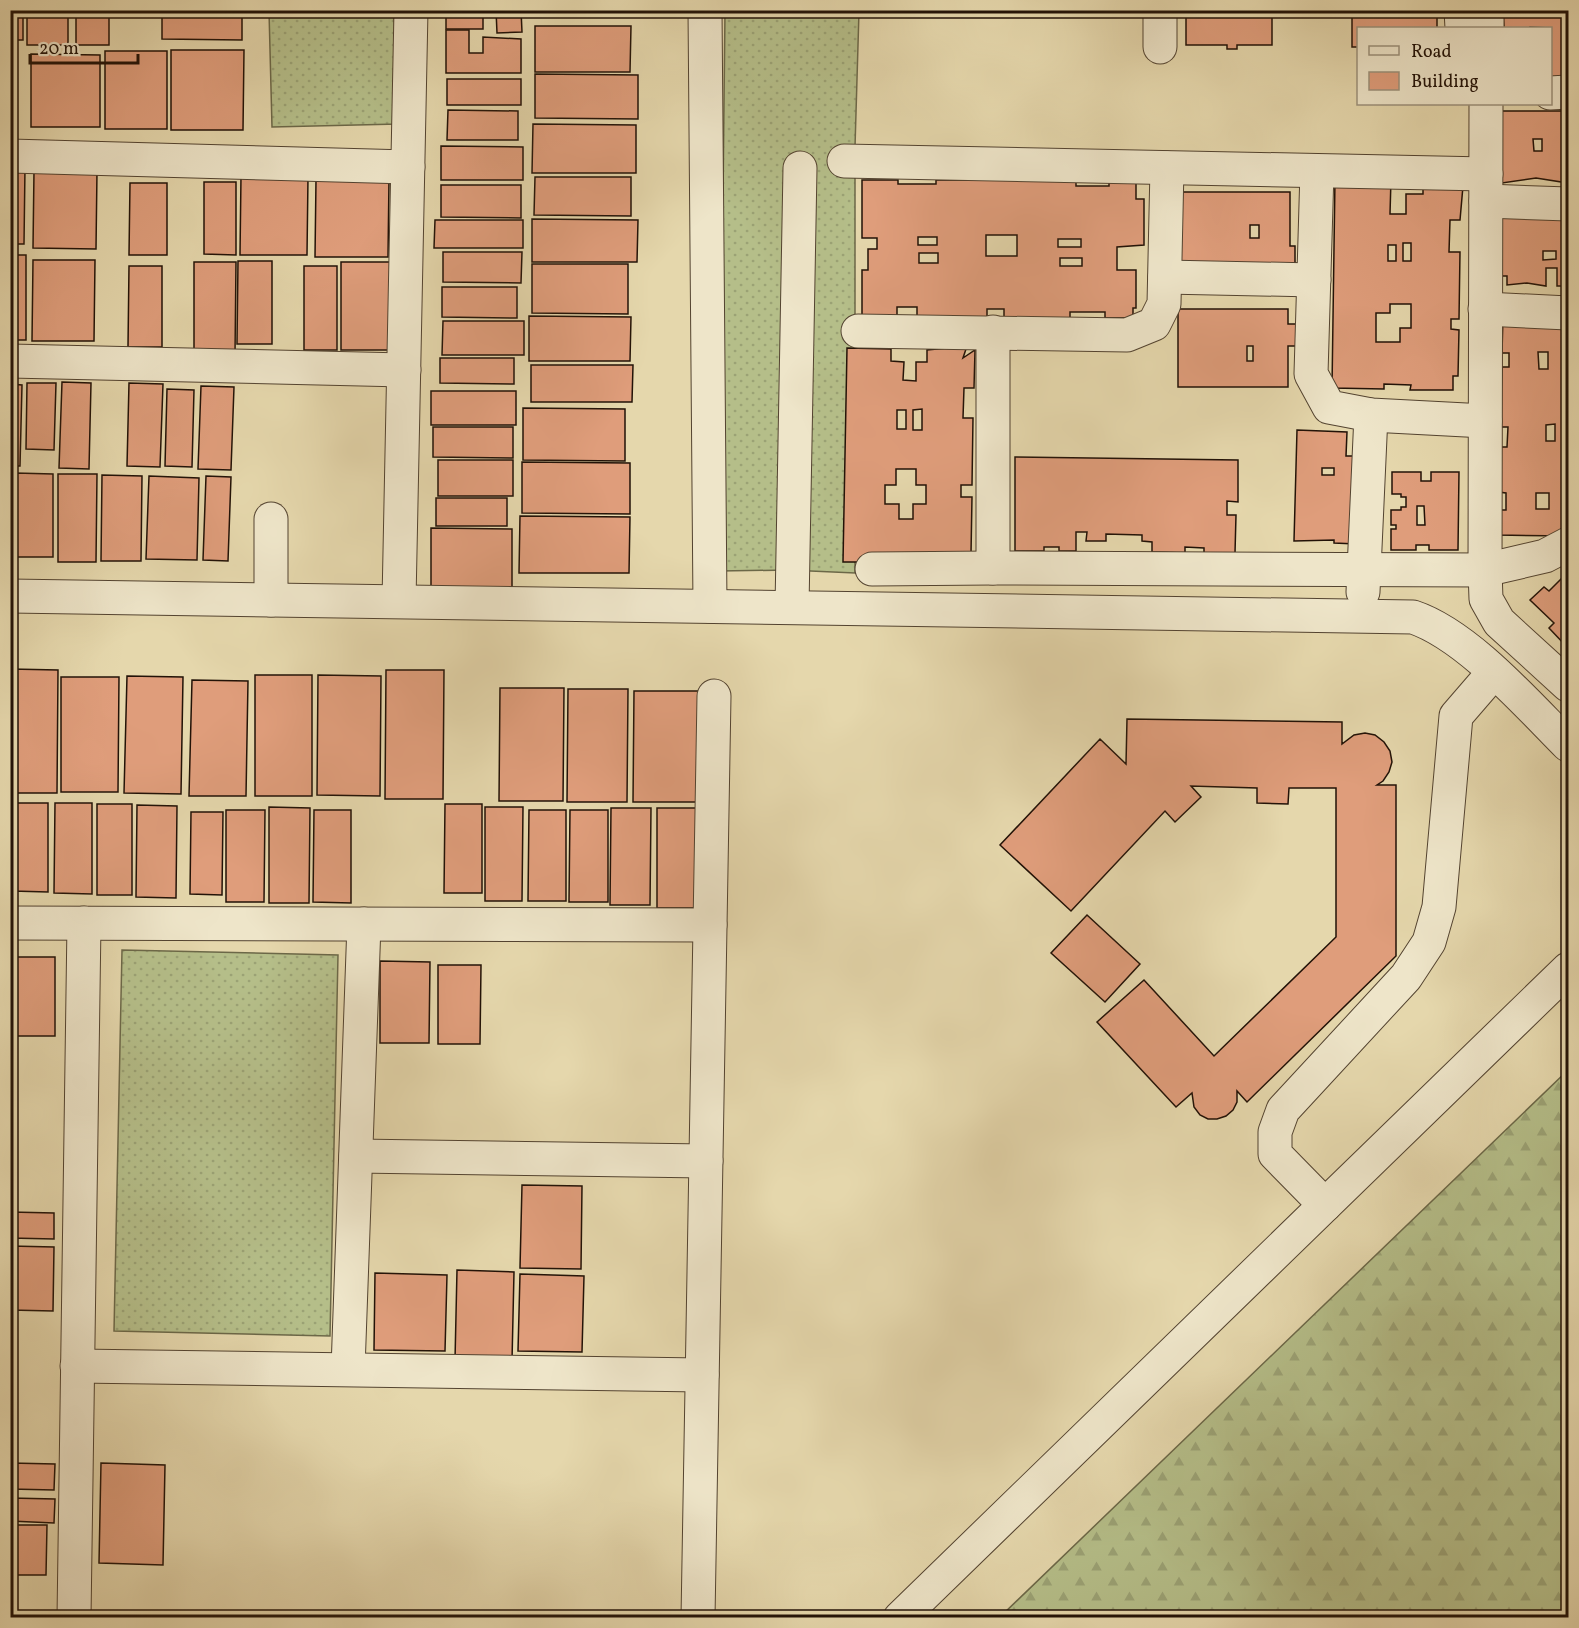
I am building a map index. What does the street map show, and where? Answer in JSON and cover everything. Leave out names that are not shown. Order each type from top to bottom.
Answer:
[{"type":"street","points":[[399,601],[411,10]]},
{"type":"street","points":[[705,10],[710,606]]},
{"type":"street","points":[[1160,10],[1160,47]]},
{"type":"street","points":[[1461,10],[1462,27]]},
{"type":"street","points":[[1486,10],[1486,27]]},
{"type":"street","points":[[1552,93],[1569,92]]},
{"type":"street","points":[[1486,105],[1486,599],[1499,622],[1569,685]]},
{"type":"street","points":[[10,156],[408,167]]},
{"type":"street","points":[[844,161],[1317,171],[1486,188],[1569,204]]},
{"type":"street","points":[[792,607],[800,168]]},
{"type":"street","points":[[858,331],[1127,335],[1154,324],[1164,304],[1167,168]]},
{"type":"street","points":[[1317,171],[1311,374],[1329,407],[1371,415],[1485,421]]},
{"type":"street","points":[[1165,277],[1314,280]]},
{"type":"street","points":[[1485,309],[1569,313]]},
{"type":"street","points":[[993,332],[993,568]]},
{"type":"street","points":[[10,361],[404,370]]},
{"type":"street","points":[[1362,615],[1371,415]]},
{"type":"street","points":[[271,519],[271,600]]},
{"type":"street","points":[[872,569],[1485,570],[1545,556],[1569,544]]},
{"type":"street","points":[[10,596],[1413,617],[1442,630],[1494,672],[1569,745]]},
{"type":"street","points":[[1325,1205],[1275,1154],[1275,1132],[1283,1110],[1406,977],[1429,942],[1439,907],[1456,716],[1494,672]]},
{"type":"street","points":[[698,1617],[714,696]]},
{"type":"street","points":[[10,923],[710,926]]},
{"type":"street","points":[[74,1617],[84,923]]},
{"type":"street","points":[[348,1369],[364,924]]},
{"type":"street","points":[[900,1617],[1569,969]]},
{"type":"street","points":[[356,1156],[706,1161]]},
{"type":"street","points":[[77,1366],[702,1375]]},
{"type":"green space","points":[[269,11],[394,11],[398,124],[272,127]]},
{"type":"green space","points":[[725,11],[859,11],[855,147],[855,573],[788,570],[719,571]]},
{"type":"green space","points":[[122,950],[338,955],[330,1336],[114,1331]]},
{"type":"green space","points":[[1568,1070],[1568,1617],[1000,1617]]},
{"type":"building","points":[[10,10],[23,10],[23,40],[10,40]]},
{"type":"building","points":[[27,10],[68,10],[68,45],[27,45]]},
{"type":"building","points":[[76,10],[109,10],[109,45],[76,45]]},
{"type":"building","points":[[162,10],[242,10],[242,40],[162,39]]},
{"type":"building","points":[[446,10],[483,10],[483,29],[446,29]]},
{"type":"building","points":[[496,10],[521,10],[522,32],[497,33]]},
{"type":"building","points":[[534,10],[642,10],[642,15],[534,14]]},
{"type":"building","points":[[1186,10],[1272,10],[1272,45],[1237,45],[1237,49],[1227,49],[1227,45],[1186,45]]},
{"type":"building","points":[[1352,10],[1437,10],[1437,27],[1357,27],[1357,47],[1352,47]]},
{"type":"building","points":[[1503,10],[1568,10],[1568,86],[1552,85],[1552,27],[1504,27]]},
{"type":"building","points":[[535,26],[631,26],[630,72],[535,72]]},
{"type":"building","points":[[446,30],[469,30],[469,53],[483,53],[483,37],[521,39],[521,73],[446,73]]},
{"type":"building","points":[[171,50],[244,50],[243,130],[171,130]]},
{"type":"building","points":[[105,51],[167,51],[167,129],[105,129]]},
{"type":"building","points":[[31,54],[100,55],[100,127],[31,127]]},
{"type":"building","points":[[535,74],[638,75],[638,119],[535,118]]},
{"type":"building","points":[[447,79],[521,79],[521,105],[447,105]]},
{"type":"building","points":[[448,110],[518,111],[518,140],[447,140]]},
{"type":"building","points":[[1502,111],[1568,111],[1568,183],[1536,178],[1502,183]],"holes":[[[1533,139],[1542,139],[1542,151],[1534,151]]]},
{"type":"building","points":[[533,124],[636,125],[636,173],[532,173]]},
{"type":"building","points":[[441,146],[523,147],[523,180],[441,180]]},
{"type":"building","points":[[10,167],[25,167],[24,244],[10,244]]},
{"type":"building","points":[[34,171],[97,171],[96,249],[33,248]]},
{"type":"building","points":[[241,176],[308,177],[307,255],[240,255]]},
{"type":"building","points":[[535,177],[631,177],[631,216],[534,215]]},
{"type":"building","points":[[1335,179],[1391,179],[1390,214],[1406,214],[1406,194],[1423,194],[1423,180],[1463,186],[1460,220],[1450,220],[1449,252],[1460,252],[1459,319],[1451,319],[1451,329],[1459,330],[1458,376],[1453,376],[1453,390],[1410,390],[1411,385],[1384,384],[1384,389],[1332,388]],"holes":[[[1403,243],[1411,243],[1411,261],[1403,261]],[[1388,245],[1396,245],[1396,261],[1388,261]],[[1390,304],[1411,304],[1411,328],[1400,328],[1400,342],[1376,342],[1376,313],[1390,313]]]},
{"type":"building","points":[[316,180],[389,180],[388,257],[315,257]]},
{"type":"building","points":[[862,180],[898,180],[898,184],[936,184],[936,180],[1076,180],[1076,186],[1109,186],[1109,180],[1136,180],[1136,199],[1144,199],[1144,245],[1117,247],[1117,270],[1136,270],[1136,308],[1133,308],[1133,318],[1105,318],[1105,312],[1070,312],[1070,318],[1004,318],[1004,309],[987,309],[987,318],[917,318],[917,307],[897,307],[897,318],[862,318],[862,270],[868,270],[868,249],[877,249],[877,238],[862,238]],"holes":[[[986,235],[1017,235],[1017,256],[986,256]],[[918,237],[937,237],[937,245],[918,245]],[[1058,239],[1081,239],[1081,247],[1058,247]],[[919,253],[938,253],[938,263],[919,263]],[[1060,258],[1082,258],[1082,266],[1060,266]]]},
{"type":"building","points":[[204,182],[236,182],[236,255],[204,254]]},
{"type":"building","points":[[130,183],[167,183],[167,255],[129,255]]},
{"type":"building","points":[[441,185],[521,185],[521,218],[441,217]]},
{"type":"building","points":[[1178,192],[1290,192],[1290,246],[1295,246],[1295,268],[1177,275]],"holes":[[[1250,225],[1259,225],[1259,238],[1250,238]]]},
{"type":"building","points":[[1496,215],[1568,216],[1568,286],[1557,286],[1557,268],[1546,268],[1546,286],[1527,283],[1507,285],[1507,276],[1496,276]],"holes":[[[1543,251],[1556,251],[1556,259],[1543,260]]]},
{"type":"building","points":[[532,219],[638,220],[637,262],[532,262]]},
{"type":"building","points":[[435,220],[523,220],[523,248],[434,248]]},
{"type":"building","points":[[443,252],[522,252],[521,283],[443,282]]},
{"type":"building","points":[[10,255],[26,255],[26,340],[10,340]]},
{"type":"building","points":[[33,260],[95,260],[94,341],[32,341]]},
{"type":"building","points":[[238,261],[272,261],[272,344],[237,344]]},
{"type":"building","points":[[194,262],[236,262],[235,355],[194,355]]},
{"type":"building","points":[[341,262],[393,262],[393,350],[341,350]]},
{"type":"building","points":[[532,264],[628,264],[628,314],[532,313]]},
{"type":"building","points":[[129,266],[162,266],[162,347],[128,347]]},
{"type":"building","points":[[304,266],[337,266],[337,350],[304,350]]},
{"type":"building","points":[[442,287],[517,287],[517,318],[442,317]]},
{"type":"building","points":[[1178,309],[1288,309],[1288,324],[1296,324],[1296,346],[1288,346],[1288,387],[1178,387]],"holes":[[[1247,346],[1253,346],[1253,361],[1247,361]]]},
{"type":"building","points":[[1503,315],[1568,316],[1568,536],[1497,535],[1498,510],[1506,510],[1506,493],[1498,492],[1499,447],[1507,447],[1508,427],[1500,427],[1502,367],[1509,367],[1509,353],[1502,353]],"holes":[[[1538,352],[1548,352],[1548,369],[1539,369]],[[1555,424],[1555,441],[1546,441],[1546,425]],[[1536,493],[1549,493],[1549,509],[1536,509]]]},
{"type":"building","points":[[529,316],[631,317],[630,361],[529,361]]},
{"type":"building","points":[[443,321],[524,321],[524,355],[442,355]]},
{"type":"building","points":[[967,346],[963,358],[975,350],[974,388],[964,388],[963,418],[973,418],[972,485],[961,485],[961,497],[972,497],[971,554],[892,562],[843,562],[847,348],[891,349],[891,361],[904,362],[903,380],[916,381],[916,362],[927,362],[927,350]],"holes":[[[922,409],[922,430],[913,430],[913,410]],[[897,410],[906,410],[906,429],[897,429]],[[896,469],[916,469],[916,485],[926,485],[926,504],[913,504],[913,519],[899,519],[899,504],[885,504],[885,485],[896,485]]]},
{"type":"building","points":[[440,358],[514,358],[514,384],[440,383]]},
{"type":"building","points":[[531,365],[633,365],[632,402],[531,402]]},
{"type":"building","points":[[62,382],[91,383],[89,469],[59,468]]},
{"type":"building","points":[[27,383],[56,383],[54,450],[26,449]]},
{"type":"building","points":[[129,383],[163,384],[160,467],[127,466]]},
{"type":"building","points":[[10,384],[22,385],[20,466],[10,466]]},
{"type":"building","points":[[201,386],[234,387],[231,470],[198,469]]},
{"type":"building","points":[[167,389],[194,390],[192,467],[165,466]]},
{"type":"building","points":[[431,391],[516,391],[516,425],[431,425]]},
{"type":"building","points":[[523,408],[625,409],[625,461],[523,460]]},
{"type":"building","points":[[433,427],[513,427],[513,458],[433,457]]},
{"type":"building","points":[[1297,430],[1347,432],[1346,456],[1359,456],[1356,544],[1334,543],[1334,540],[1294,541]],"holes":[[[1322,468],[1334,468],[1334,475],[1322,475]]]},
{"type":"building","points":[[1015,457],[1238,460],[1238,502],[1227,501],[1227,515],[1236,515],[1235,553],[1204,553],[1204,548],[1185,547],[1185,553],[1152,552],[1152,542],[1142,541],[1142,535],[1106,534],[1106,541],[1086,541],[1087,532],[1076,532],[1076,551],[1059,551],[1059,547],[1044,547],[1044,551],[1015,551]]},
{"type":"building","points":[[438,460],[513,460],[513,496],[438,496]]},
{"type":"building","points":[[522,462],[630,463],[630,514],[522,513]]},
{"type":"building","points":[[1392,472],[1421,472],[1421,481],[1431,481],[1431,472],[1459,472],[1458,550],[1429,550],[1429,545],[1416,545],[1416,550],[1391,550],[1391,529],[1396,529],[1396,525],[1391,525],[1391,510],[1401,510],[1401,507],[1406,507],[1406,497],[1401,497],[1401,494],[1392,494]],"holes":[[[1417,506],[1424,506],[1425,525],[1417,525]]]},
{"type":"building","points":[[15,473],[53,474],[53,557],[15,557]]},
{"type":"building","points":[[58,474],[97,474],[96,562],[58,562]]},
{"type":"building","points":[[102,475],[142,476],[141,561],[101,561]]},
{"type":"building","points":[[149,476],[199,478],[197,560],[146,559]]},
{"type":"building","points":[[206,476],[231,477],[228,561],[203,560]]},
{"type":"building","points":[[436,498],[507,498],[507,526],[436,526]]},
{"type":"building","points":[[520,516],[630,517],[629,573],[519,573]]},
{"type":"building","points":[[431,528],[512,529],[512,587],[431,587]]},
{"type":"building","points":[[1568,572],[1568,648],[1549,628],[1554,623],[1530,600],[1544,587],[1549,591]]},
{"type":"building","points":[[10,669],[58,670],[57,793],[10,793]]},
{"type":"building","points":[[386,670],[444,670],[443,799],[385,799]]},
{"type":"building","points":[[255,675],[312,675],[312,796],[255,796]]},
{"type":"building","points":[[318,675],[381,676],[380,796],[317,795]]},
{"type":"building","points":[[127,676],[183,677],[181,794],[124,793]]},
{"type":"building","points":[[61,677],[119,677],[118,792],[61,792]]},
{"type":"building","points":[[192,680],[248,681],[246,796],[189,796]]},
{"type":"building","points":[[500,688],[564,688],[563,801],[499,801]]},
{"type":"building","points":[[568,689],[628,689],[627,802],[567,802]]},
{"type":"building","points":[[634,691],[705,691],[704,802],[633,802]]},
{"type":"building","points":[[1127,719],[1342,722],[1342,744],[1354,735],[1365,733],[1375,735],[1390,751],[1392,762],[1389,772],[1377,785],[1396,785],[1396,956],[1247,1102],[1237,1091],[1237,1102],[1233,1110],[1217,1119],[1208,1119],[1200,1115],[1194,1107],[1192,1093],[1176,1107],[1097,1022],[1144,980],[1214,1056],[1336,937],[1336,788],[1289,788],[1288,804],[1257,803],[1257,788],[1191,786],[1201,797],[1175,822],[1165,811],[1071,911],[1000,845],[1100,739],[1126,764]]},
{"type":"building","points":[[13,803],[48,803],[48,892],[12,891]]},
{"type":"building","points":[[55,803],[92,803],[92,894],[54,893]]},
{"type":"building","points":[[97,804],[132,804],[132,895],[97,895]]},
{"type":"building","points":[[445,804],[482,804],[482,893],[444,893]]},
{"type":"building","points":[[137,805],[177,806],[176,898],[136,897]]},
{"type":"building","points":[[269,807],[310,808],[309,903],[269,903]]},
{"type":"building","points":[[485,807],[523,807],[522,901],[485,901]]},
{"type":"building","points":[[611,808],[651,808],[650,905],[610,905]]},
{"type":"building","points":[[657,808],[704,808],[704,908],[657,908]]},
{"type":"building","points":[[226,810],[265,810],[264,902],[226,902]]},
{"type":"building","points":[[314,810],[351,810],[351,903],[313,902]]},
{"type":"building","points":[[529,810],[566,810],[566,901],[528,901]]},
{"type":"building","points":[[570,810],[608,810],[608,902],[569,902]]},
{"type":"building","points":[[191,812],[223,812],[222,895],[190,894]]},
{"type":"building","points":[[1087,915],[1140,964],[1105,1002],[1051,953]]},
{"type":"building","points":[[10,957],[55,957],[55,1036],[10,1036]]},
{"type":"building","points":[[380,961],[430,962],[429,1043],[380,1043]]},
{"type":"building","points":[[438,965],[481,965],[480,1044],[438,1044]]},
{"type":"building","points":[[522,1185],[582,1186],[581,1269],[520,1268]]},
{"type":"building","points":[[10,1212],[54,1213],[54,1239],[10,1238]]},
{"type":"building","points":[[10,1246],[54,1247],[53,1311],[10,1310]]},
{"type":"building","points":[[457,1270],[514,1272],[512,1361],[455,1360]]},
{"type":"building","points":[[375,1273],[447,1275],[445,1351],[374,1350]]},
{"type":"building","points":[[520,1274],[584,1276],[582,1352],[518,1351]]},
{"type":"building","points":[[10,1463],[55,1464],[54,1490],[10,1489]]},
{"type":"building","points":[[101,1463],[165,1465],[163,1565],[99,1563]]},
{"type":"building","points":[[10,1498],[55,1499],[54,1523],[10,1521]]},
{"type":"building","points":[[10,1525],[47,1525],[46,1575],[10,1575]]}]
